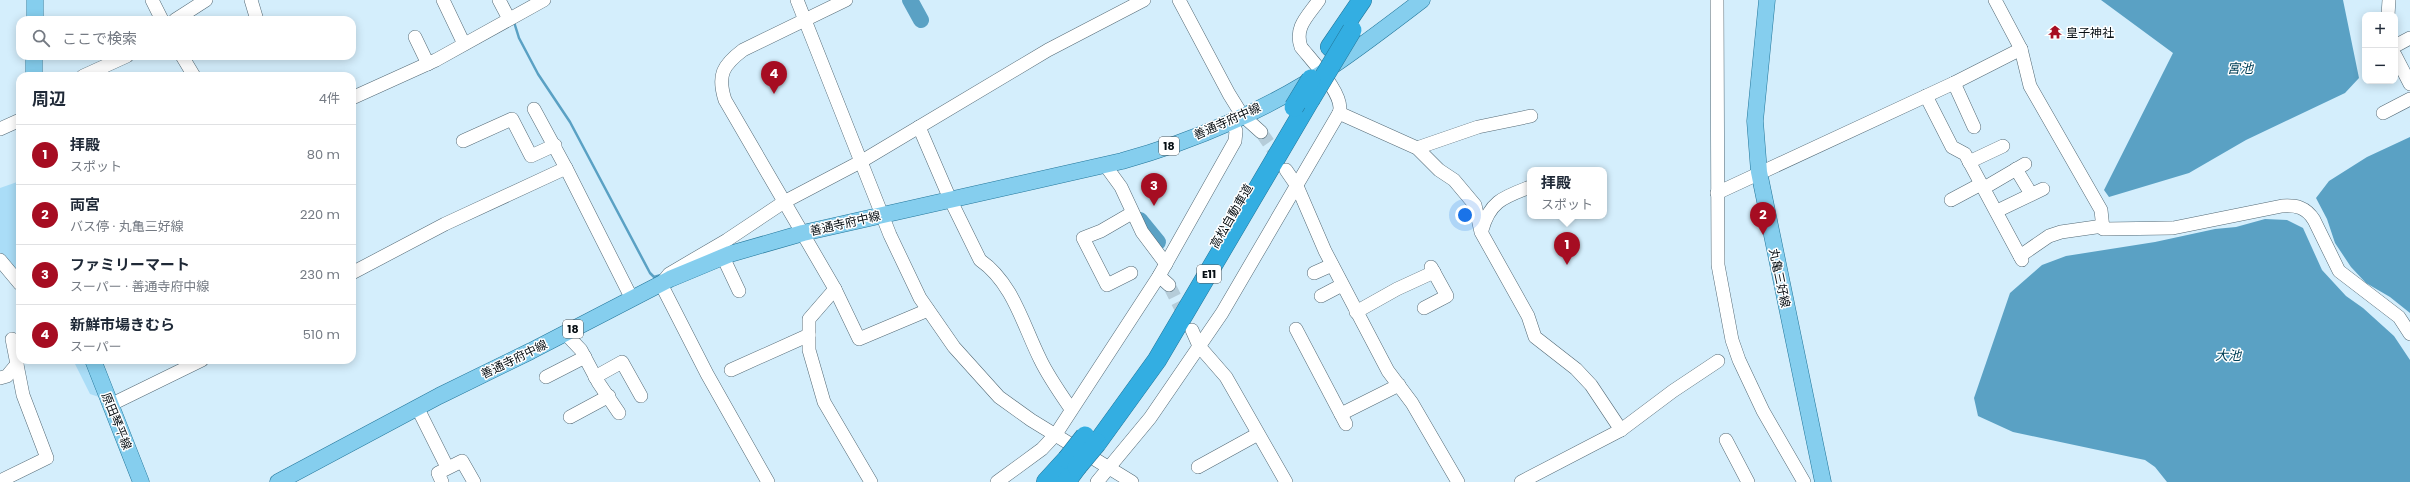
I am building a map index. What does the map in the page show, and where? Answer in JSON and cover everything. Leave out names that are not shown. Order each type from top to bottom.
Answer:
[{"type":"highway","name":"高松自動車道","points":[[1302,104],[1330,47],[1362,0]]},
{"type":"highway","name":"高松自動車道","points":[[1046,482],[1072,463],[1091,439],[1190,288],[1302,104],[1373,0]]},
{"type":"highway","name":"高松自動車道","points":[[1066,482],[1072,463]]},
{"type":"main road","points":[[35,0],[35,16]]},
{"type":"main road","name":"善通寺府中線","points":[[278,482],[417,407],[661,284],[723,257],[767,242],[803,233],[1105,165],[1158,151],[1237,117],[1321,73],[1422,0]]},
{"type":"main road","name":"丸亀三好線","points":[[1767,0],[1755,121],[1759,172],[1823,482]]},
{"type":"main road","points":[[34,60],[34,72]]},
{"type":"main road","name":"原田琴平線","points":[[95,364],[141,482]]},
{"type":"street","points":[[152,0],[160,16]]},
{"type":"street","points":[[181,16],[206,0]]},
{"type":"street","points":[[250,0],[256,16]]},
{"type":"street","points":[[443,0],[464,44]]},
{"type":"street","points":[[498,0],[508,19]]},
{"type":"street","points":[[356,96],[428,64],[544,0]]},
{"type":"street","points":[[797,0],[911,281],[928,310],[954,347],[999,396],[1031,420],[1109,467],[1127,480]]},
{"type":"street","points":[[846,0],[806,21],[743,50],[728,63],[720,79],[725,100],[803,233],[810,250],[835,289],[859,339],[928,310]]},
{"type":"street","points":[[768,482],[710,380],[661,284],[669,274],[727,240],[784,202],[862,161],[1048,50],[1144,0]]},
{"type":"street","points":[[997,482],[1042,449],[1056,434],[1159,276],[1234,141],[1237,117],[1229,94],[1179,0]]},
{"type":"street","points":[[1097,482],[1150,418],[1200,346],[1234,294],[1339,113],[1341,108],[1339,96],[1301,47],[1298,39],[1298,31],[1319,0]]},
{"type":"street","points":[[1717,0],[1718,265],[1732,340],[1739,360],[1763,411],[1804,482]]},
{"type":"street","points":[[1995,0],[2021,49],[2030,86],[2102,210],[2103,229],[2173,228],[2282,206],[2294,205],[2309,213],[2314,220],[2339,271],[2399,317],[2410,334]]},
{"type":"street","points":[[2388,12],[2389,0]]},
{"type":"street","points":[[415,37],[428,64]]},
{"type":"street","points":[[2398,44],[2410,38]]},
{"type":"street","points":[[1717,193],[1759,172],[1954,83],[2021,49]]},
{"type":"street","points":[[92,72],[118,60]]},
{"type":"street","points":[[184,60],[192,72]]},
{"type":"street","points":[[2398,62],[2410,84]]},
{"type":"street","points":[[1954,83],[1974,127]]},
{"type":"street","points":[[1926,96],[1952,146],[1965,154],[2021,258],[2049,236],[2061,232],[2103,226]]},
{"type":"street","points":[[2383,113],[2410,99]]},
{"type":"street","points":[[534,109],[566,168],[632,299]]},
{"type":"street","points":[[1339,113],[1418,148],[1439,170],[1454,180],[1475,205],[1481,232],[1528,316],[1535,337],[1576,369],[1591,385],[1621,430]]},
{"type":"street","points":[[1418,148],[1478,127],[1531,116]]},
{"type":"street","points":[[1237,117],[1261,132]]},
{"type":"street","points":[[463,141],[512,119],[531,156],[554,145]]},
{"type":"street","points":[[0,129],[16,122]]},
{"type":"street","points":[[919,127],[950,200],[980,260],[1005,287],[1018,309],[1041,361],[1071,409]]},
{"type":"street","points":[[1969,162],[2003,146]]},
{"type":"street","points":[[1105,165],[1121,187],[1142,232],[1166,264]]},
{"type":"street","points":[[1951,200],[2021,166],[2037,192],[1997,211]]},
{"type":"street","points":[[356,272],[445,224],[566,168]]},
{"type":"street","points":[[1286,170],[1297,186],[1332,265],[1388,371],[1399,385],[1458,482]]},
{"type":"street","points":[[1481,232],[1486,215],[1495,204],[1506,195],[1527,187]]},
{"type":"street","points":[[1131,274],[1107,285],[1082,238],[1101,231],[1132,213]]},
{"type":"street","points":[[723,257],[739,292]]},
{"type":"street","points":[[0,260],[16,279]]},
{"type":"street","points":[[1314,274],[1332,265]]},
{"type":"street","points":[[1356,312],[1433,269],[1446,296],[1424,308]]},
{"type":"street","points":[[1159,276],[1169,285]]},
{"type":"street","points":[[1321,296],[1342,285]]},
{"type":"street","points":[[835,289],[809,319],[809,350],[824,402],[870,482]]},
{"type":"street","points":[[1296,329],[1343,419],[1399,385]]},
{"type":"street","points":[[1192,330],[1200,346],[1226,377],[1286,482]]},
{"type":"street","points":[[565,333],[585,357],[595,377],[619,413]]},
{"type":"street","points":[[731,370],[809,335]]},
{"type":"street","points":[[12,339],[16,359]]},
{"type":"street","points":[[546,377],[585,357]]},
{"type":"street","points":[[1521,482],[1621,430],[1673,391],[1718,361]]},
{"type":"street","points":[[595,377],[622,362],[641,396]]},
{"type":"street","points":[[0,378],[7,376],[17,364]]},
{"type":"street","points":[[0,480],[47,458],[23,395],[17,364]]},
{"type":"street","points":[[110,405],[194,364]]},
{"type":"street","points":[[570,417],[609,396]]},
{"type":"street","points":[[417,407],[447,467]]},
{"type":"street","points":[[1198,467],[1258,434]]},
{"type":"street","points":[[1726,440],[1744,464],[1748,482]]},
{"type":"street","points":[[442,482],[438,473],[447,467],[462,461],[474,482]]},
{"type":"shaded area","points":[[16,182],[16,270],[0,253],[0,188]]},
{"type":"shaded area","points":[[75,364],[88,364],[102,398],[90,394]]},
{"type":"water","name":"宮池","points":[[2101,0],[2343,0],[2359,78],[2345,93],[2246,140],[2189,173],[2109,197],[2104,190],[2173,53]]},
{"type":"water","points":[[2410,137],[2410,313],[2390,297],[2366,283],[2351,267],[2335,243],[2327,219],[2316,198],[2329,181],[2367,157]]},
{"type":"water","name":"大池","points":[[2265,219],[2287,220],[2303,228],[2322,270],[2346,296],[2363,308],[2394,336],[2410,360],[2410,482],[2167,482],[2155,467],[2145,460],[2013,432],[1978,416],[1974,398],[2010,293],[2042,265],[2066,256],[2155,242],[2215,229],[2236,227]]},
{"type":"waterway","points":[[910,0],[921,20]]},
{"type":"waterway","points":[[514,22],[519,38],[538,74],[570,122],[650,273],[654,277],[661,275]]},
{"type":"waterway","points":[[1140,220],[1158,242]]},
{"type":"tunnel","points":[[1261,132],[1281,161]]},
{"type":"tunnel","points":[[1169,285],[1186,319]]},
{"type":"place","name":"皇子神社","points":[[2055,32]]},
{"type":"place","name":"新鮮市場きむら","points":[[774,94]]},
{"type":"place","name":"ファミリーマート","points":[[1154,206]]},
{"type":"place","name":"両宮","points":[[1763,235]]},
{"type":"place","name":"拝殿","points":[[1567,265]]}]
